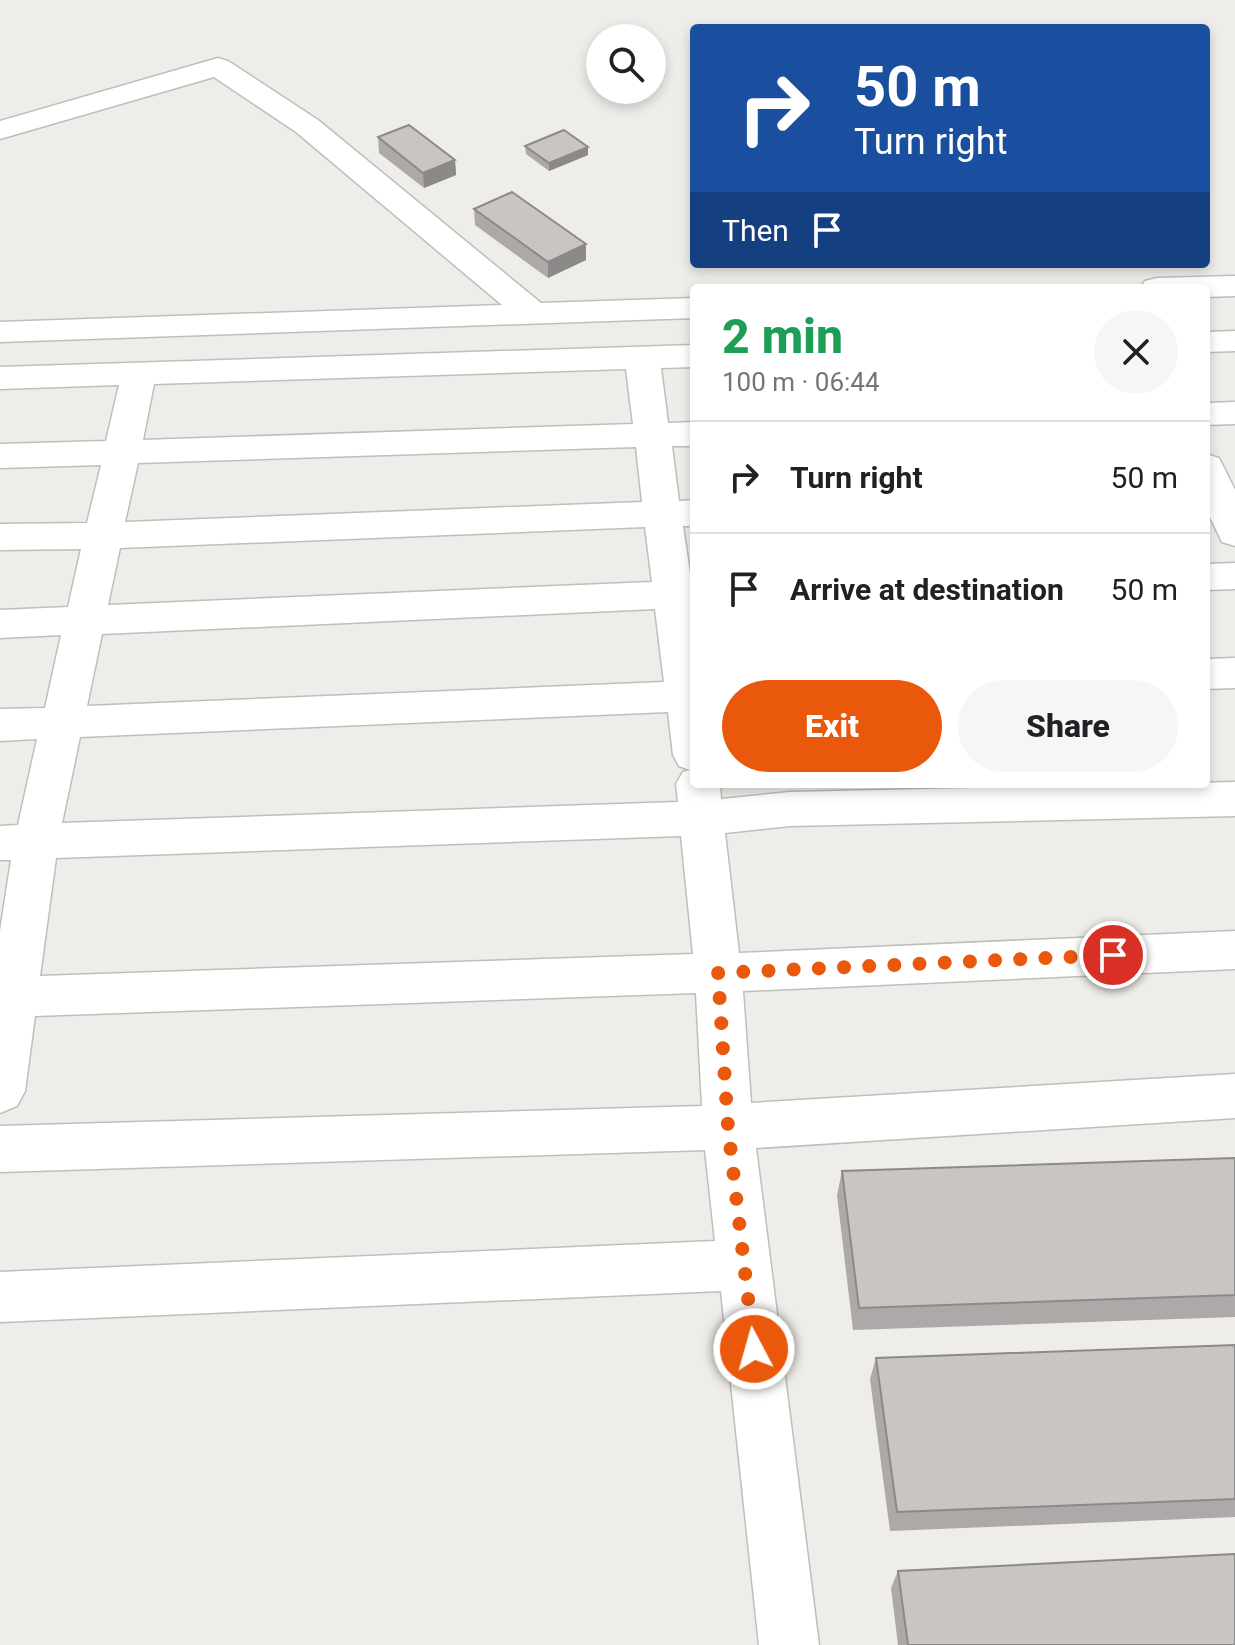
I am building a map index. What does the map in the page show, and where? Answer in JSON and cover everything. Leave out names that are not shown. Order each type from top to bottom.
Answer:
[{"type":"lane","points":[[0,130],[218,67],[307,126],[535,315]]},
{"type":"lane","points":[[1210,287],[1235,286]]},
{"type":"lane","points":[[0,332],[690,308]]},
{"type":"lane","points":[[1210,342],[1235,341]]},
{"type":"lane","points":[[0,378],[690,356]]},
{"type":"lane","points":[[0,725],[690,696],[678,513],[652,436],[642,358]]},
{"type":"lane","points":[[0,1091],[14,997],[18,842],[63,722],[139,374]]},
{"type":"lane","points":[[1210,414],[1235,413]]},
{"type":"lane","points":[[0,456],[690,434]]},
{"type":"lane","points":[[1216,486],[1235,533]]},
{"type":"lane","points":[[0,537],[104,536],[678,513]]},
{"type":"lane","points":[[1210,577],[1235,576]]},
{"type":"lane","points":[[0,624],[683,594]]},
{"type":"lane","points":[[1210,674],[1235,673]]},
{"type":"lane","points":[[18,842],[700,801],[790,809],[1235,799]]},
{"type":"lane","points":[[700,801],[718,973],[728,1127],[789,1645]]},
{"type":"lane","points":[[14,997],[718,973],[1235,950]]},
{"type":"lane","points":[[0,1149],[728,1127],[1235,1096]]},
{"type":"lane","points":[[0,1297],[744,1265]]},
{"type":"building","points":[[409,125],[455,160],[423,173],[378,137]]},
{"type":"building","points":[[564,130],[588,147],[549,163],[525,146]]},
{"type":"building","points":[[512,192],[586,244],[548,262],[474,209]]},
{"type":"building","points":[[1235,1158],[1235,1295],[859,1308],[842,1171]]},
{"type":"building","points":[[1235,1345],[1235,1499],[897,1512],[876,1358]]},
{"type":"building","points":[[1235,1554],[1235,1645],[908,1645],[898,1571]]},
{"type":"route","points":[[754,1349],[728,1127],[718,973],[1113,955]]}]
